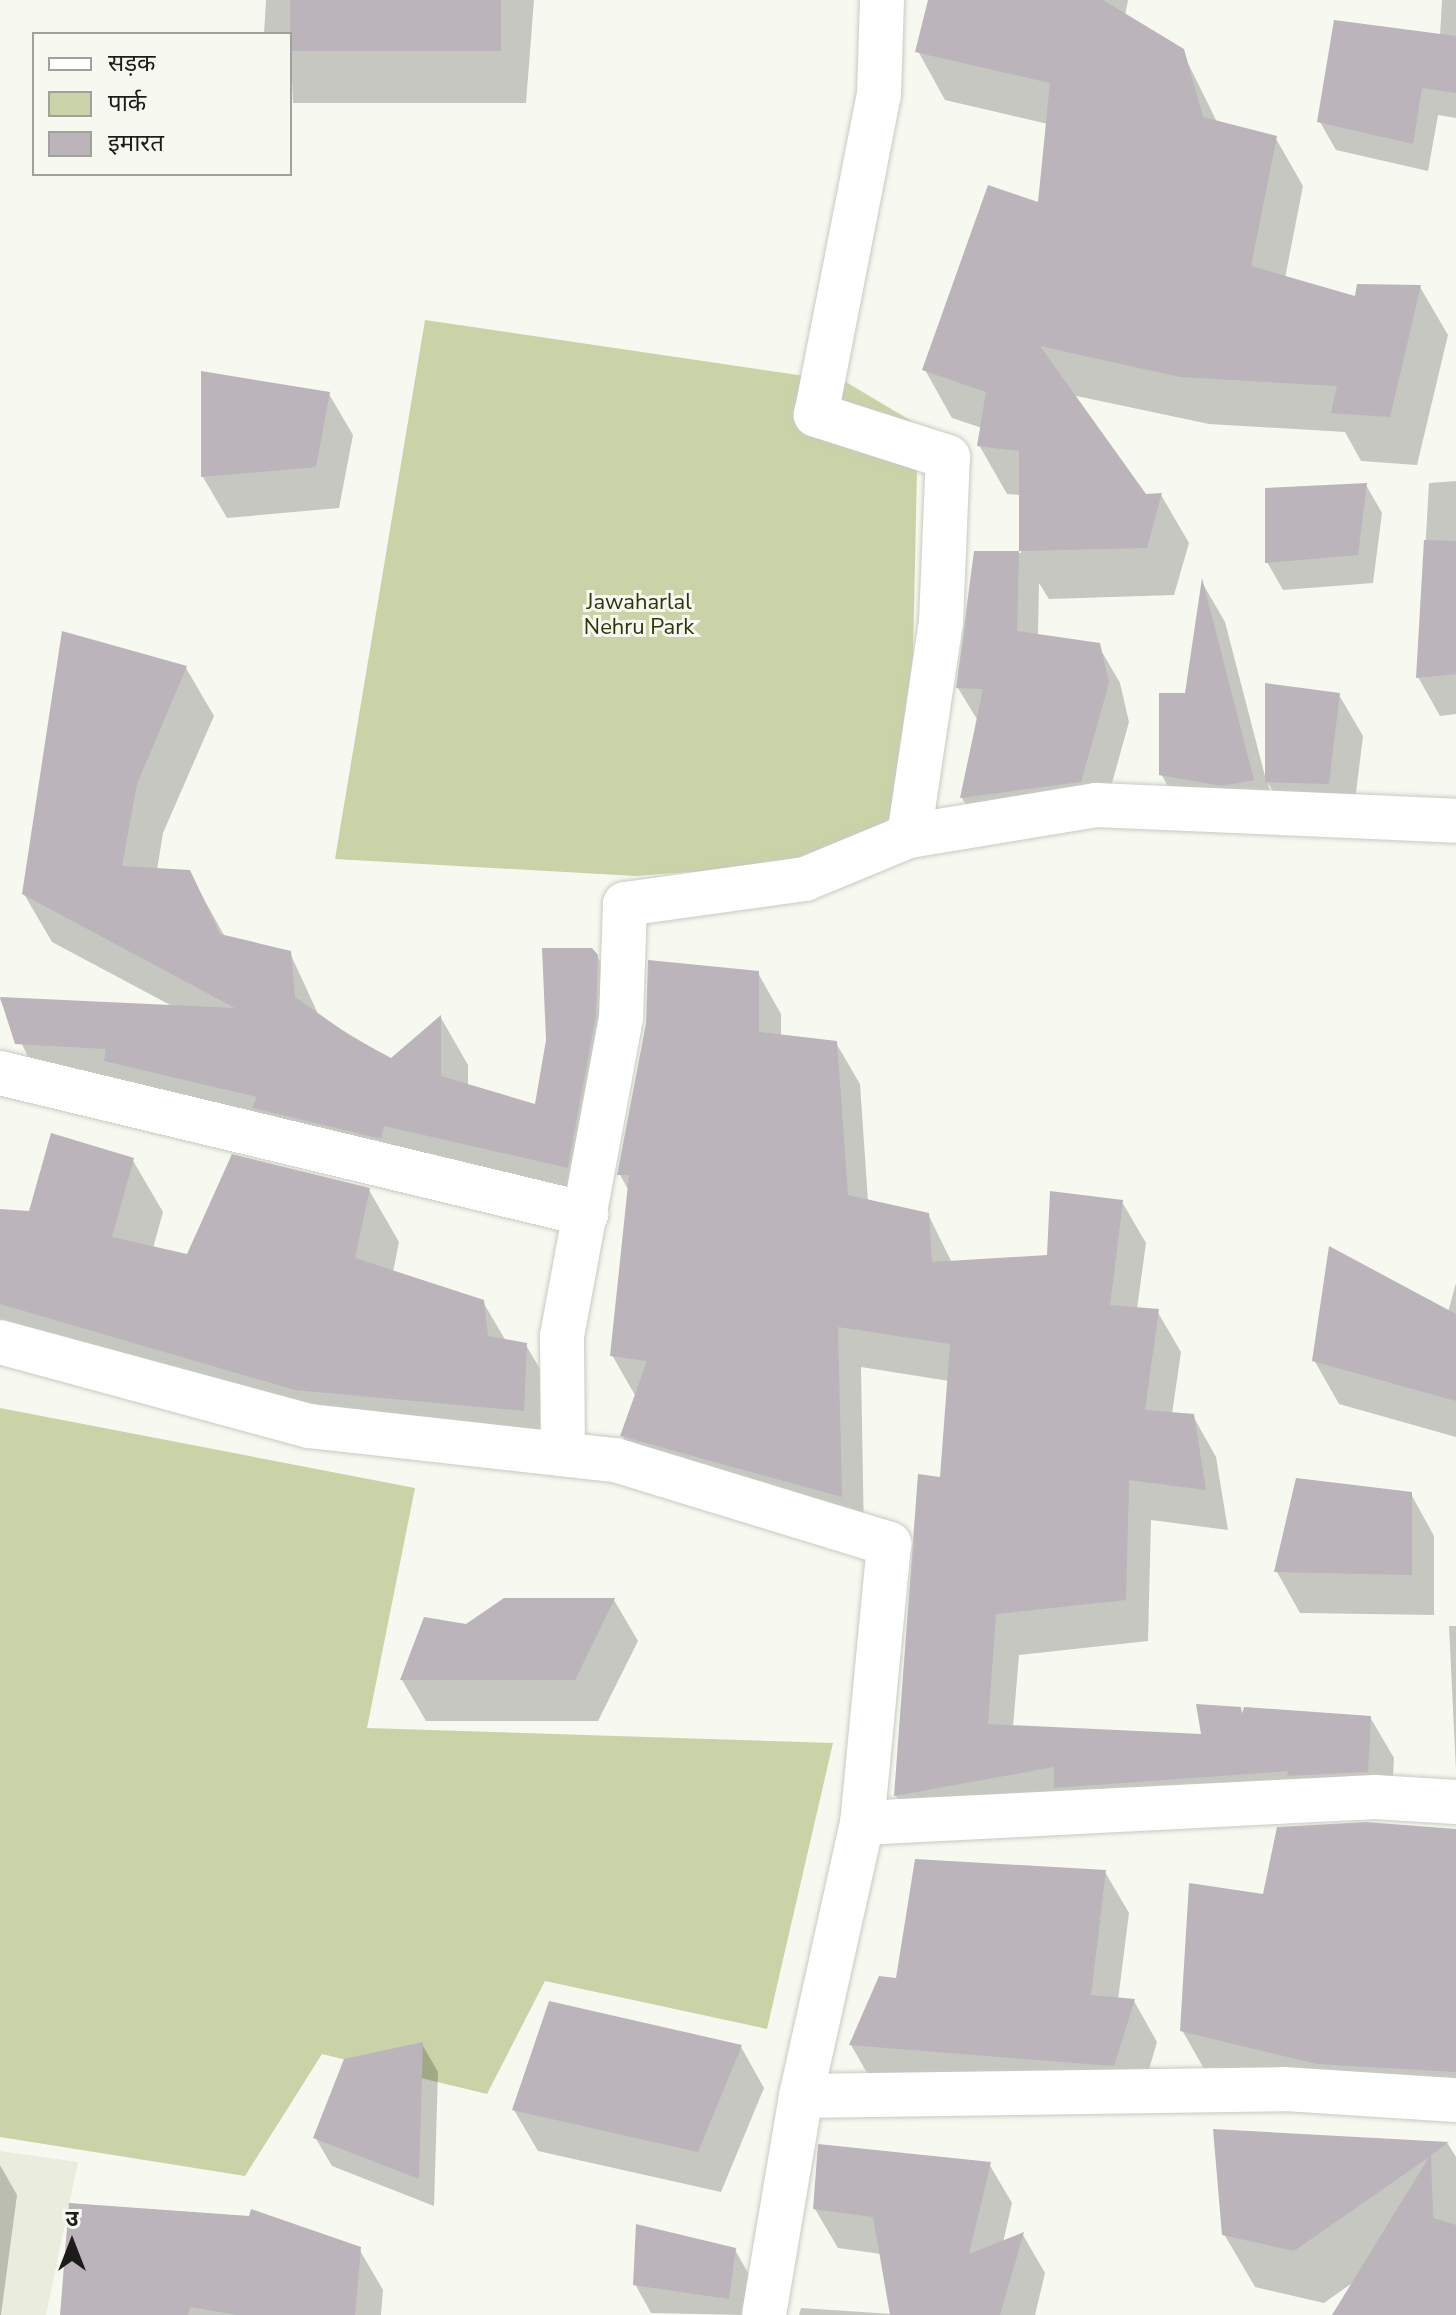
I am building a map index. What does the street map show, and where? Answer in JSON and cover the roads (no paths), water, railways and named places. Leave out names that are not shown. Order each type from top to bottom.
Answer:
[{"type":"street","points":[[882,0],[879,95],[816,415],[948,457],[941,622],[909,836]]},
{"type":"street","points":[[563,1453],[562,1336],[621,1019],[625,904],[805,879],[909,836],[1096,805],[1456,821]]},
{"type":"street","points":[[0,1073],[586,1214]]},
{"type":"street","points":[[0,1342],[310,1426],[615,1460],[889,1544],[862,1823],[801,2096],[764,2315]]},
{"type":"street","points":[[862,1823],[1375,1797],[1456,1802]]},
{"type":"street","points":[[801,2096],[1284,2089],[1456,2100]]},
{"type":"park label","name":"Jawaharlal Nehru Park","points":[[639,614]]}]
